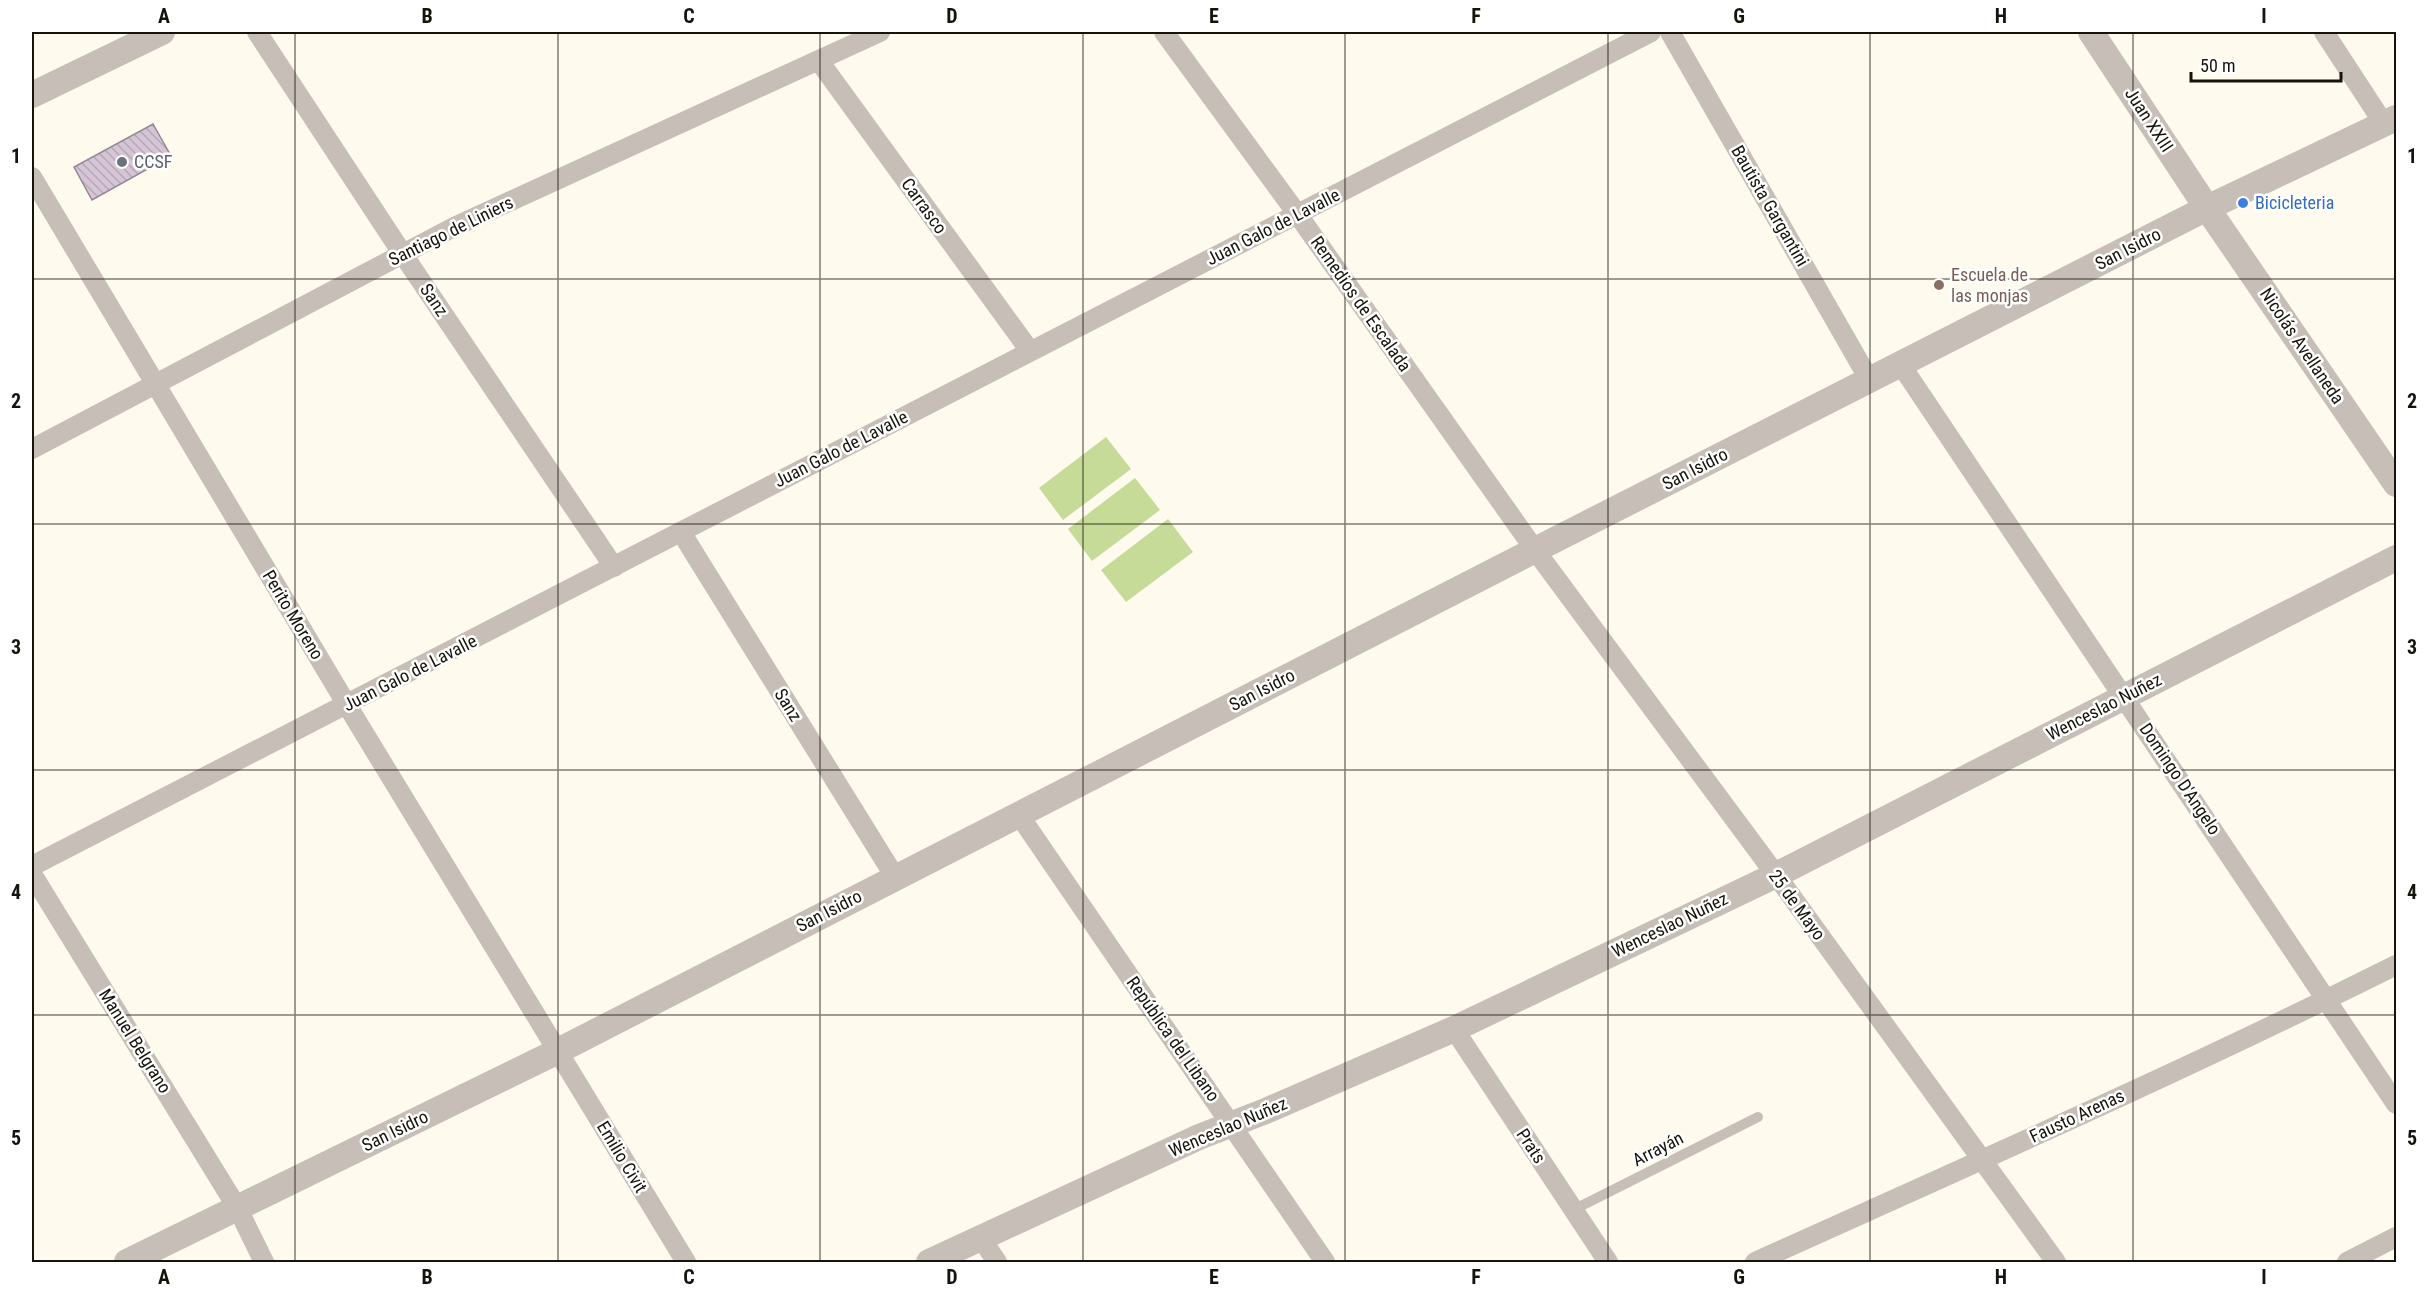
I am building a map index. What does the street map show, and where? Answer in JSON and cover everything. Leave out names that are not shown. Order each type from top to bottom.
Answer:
[{"type":"street","points":[[32,95],[162,32]]},
{"type":"street","name":"Sanz","points":[[257,32],[402,254],[614,567]]},
{"type":"street","name":"Santiago de Liniers","points":[[32,449],[454,227],[880,32]]},
{"type":"street","name":"Remedios de Escalada","points":[[1164,32],[1298,215],[1535,550]]},
{"type":"street","name":"Juan Galo de Lavalle","points":[[32,866],[1651,32]]},
{"type":"street","name":"Bautista Gargantini","points":[[1670,32],[1870,381]]},
{"type":"street","name":"Juan XXIII","points":[[2091,32],[2207,208]]},
{"type":"street","points":[[2324,32],[2390,121]]},
{"type":"street","name":"Carrasco","points":[[819,60],[1030,351]]},
{"type":"street","name":"San Isidro","points":[[127,1263],[558,1051],[2207,208],[2390,121]]},
{"type":"street","name":"Perito Moreno","points":[[32,177],[347,705],[558,1051]]},
{"type":"street","name":"Nicolás Avellaneda","points":[[2207,208],[2397,484]]},
{"type":"street","name":"Domingo D'Angelo","points":[[1901,365],[2397,1104]]},
{"type":"street","name":"Sanz","points":[[681,532],[895,877]]},
{"type":"street","name":"25 de Mayo","points":[[1535,550],[1776,875],[2056,1263]]},
{"type":"street","name":"Wenceslao Nuñez","points":[[929,1263],[1232,1124],[1454,1029],[1776,875],[2397,558]]},
{"type":"street","name":"República del Libano","points":[[1019,815],[1325,1263]]},
{"type":"street","name":"Manuel Belgrano","points":[[32,874],[238,1209],[264,1263]]},
{"type":"street","name":"Fausto Arenas","points":[[1755,1263],[2328,999],[2397,964]]},
{"type":"street","name":"Prats","points":[[1454,1029],[1608,1263]]},
{"type":"street","name":"Emilio Civit","points":[[558,1051],[686,1263]]},
{"type":"street","points":[[981,1238],[997,1263]]},
{"type":"street","points":[[2347,1263],[2397,1238]]},
{"type":"lane","name":"Arrayán","points":[[1573,1210],[1758,1117]]},
{"type":"green space","points":[[1106,437],[1131,469],[1063,520],[1039,488]]},
{"type":"green space","points":[[1135,478],[1160,510],[1092,561],[1068,529]]},
{"type":"green space","points":[[1168,519],[1193,552],[1126,602],[1101,570]]},
{"type":"building","name":"CCSF","points":[[153,124],[171,156],[92,200],[74,167]]},
{"type":"place","name":"CCSF","points":[[122,162]]},
{"type":"place","name":"Bicicleteria","points":[[2243,203]]},
{"type":"place","name":"Escuela de las monjas","points":[[1939,285]]}]
